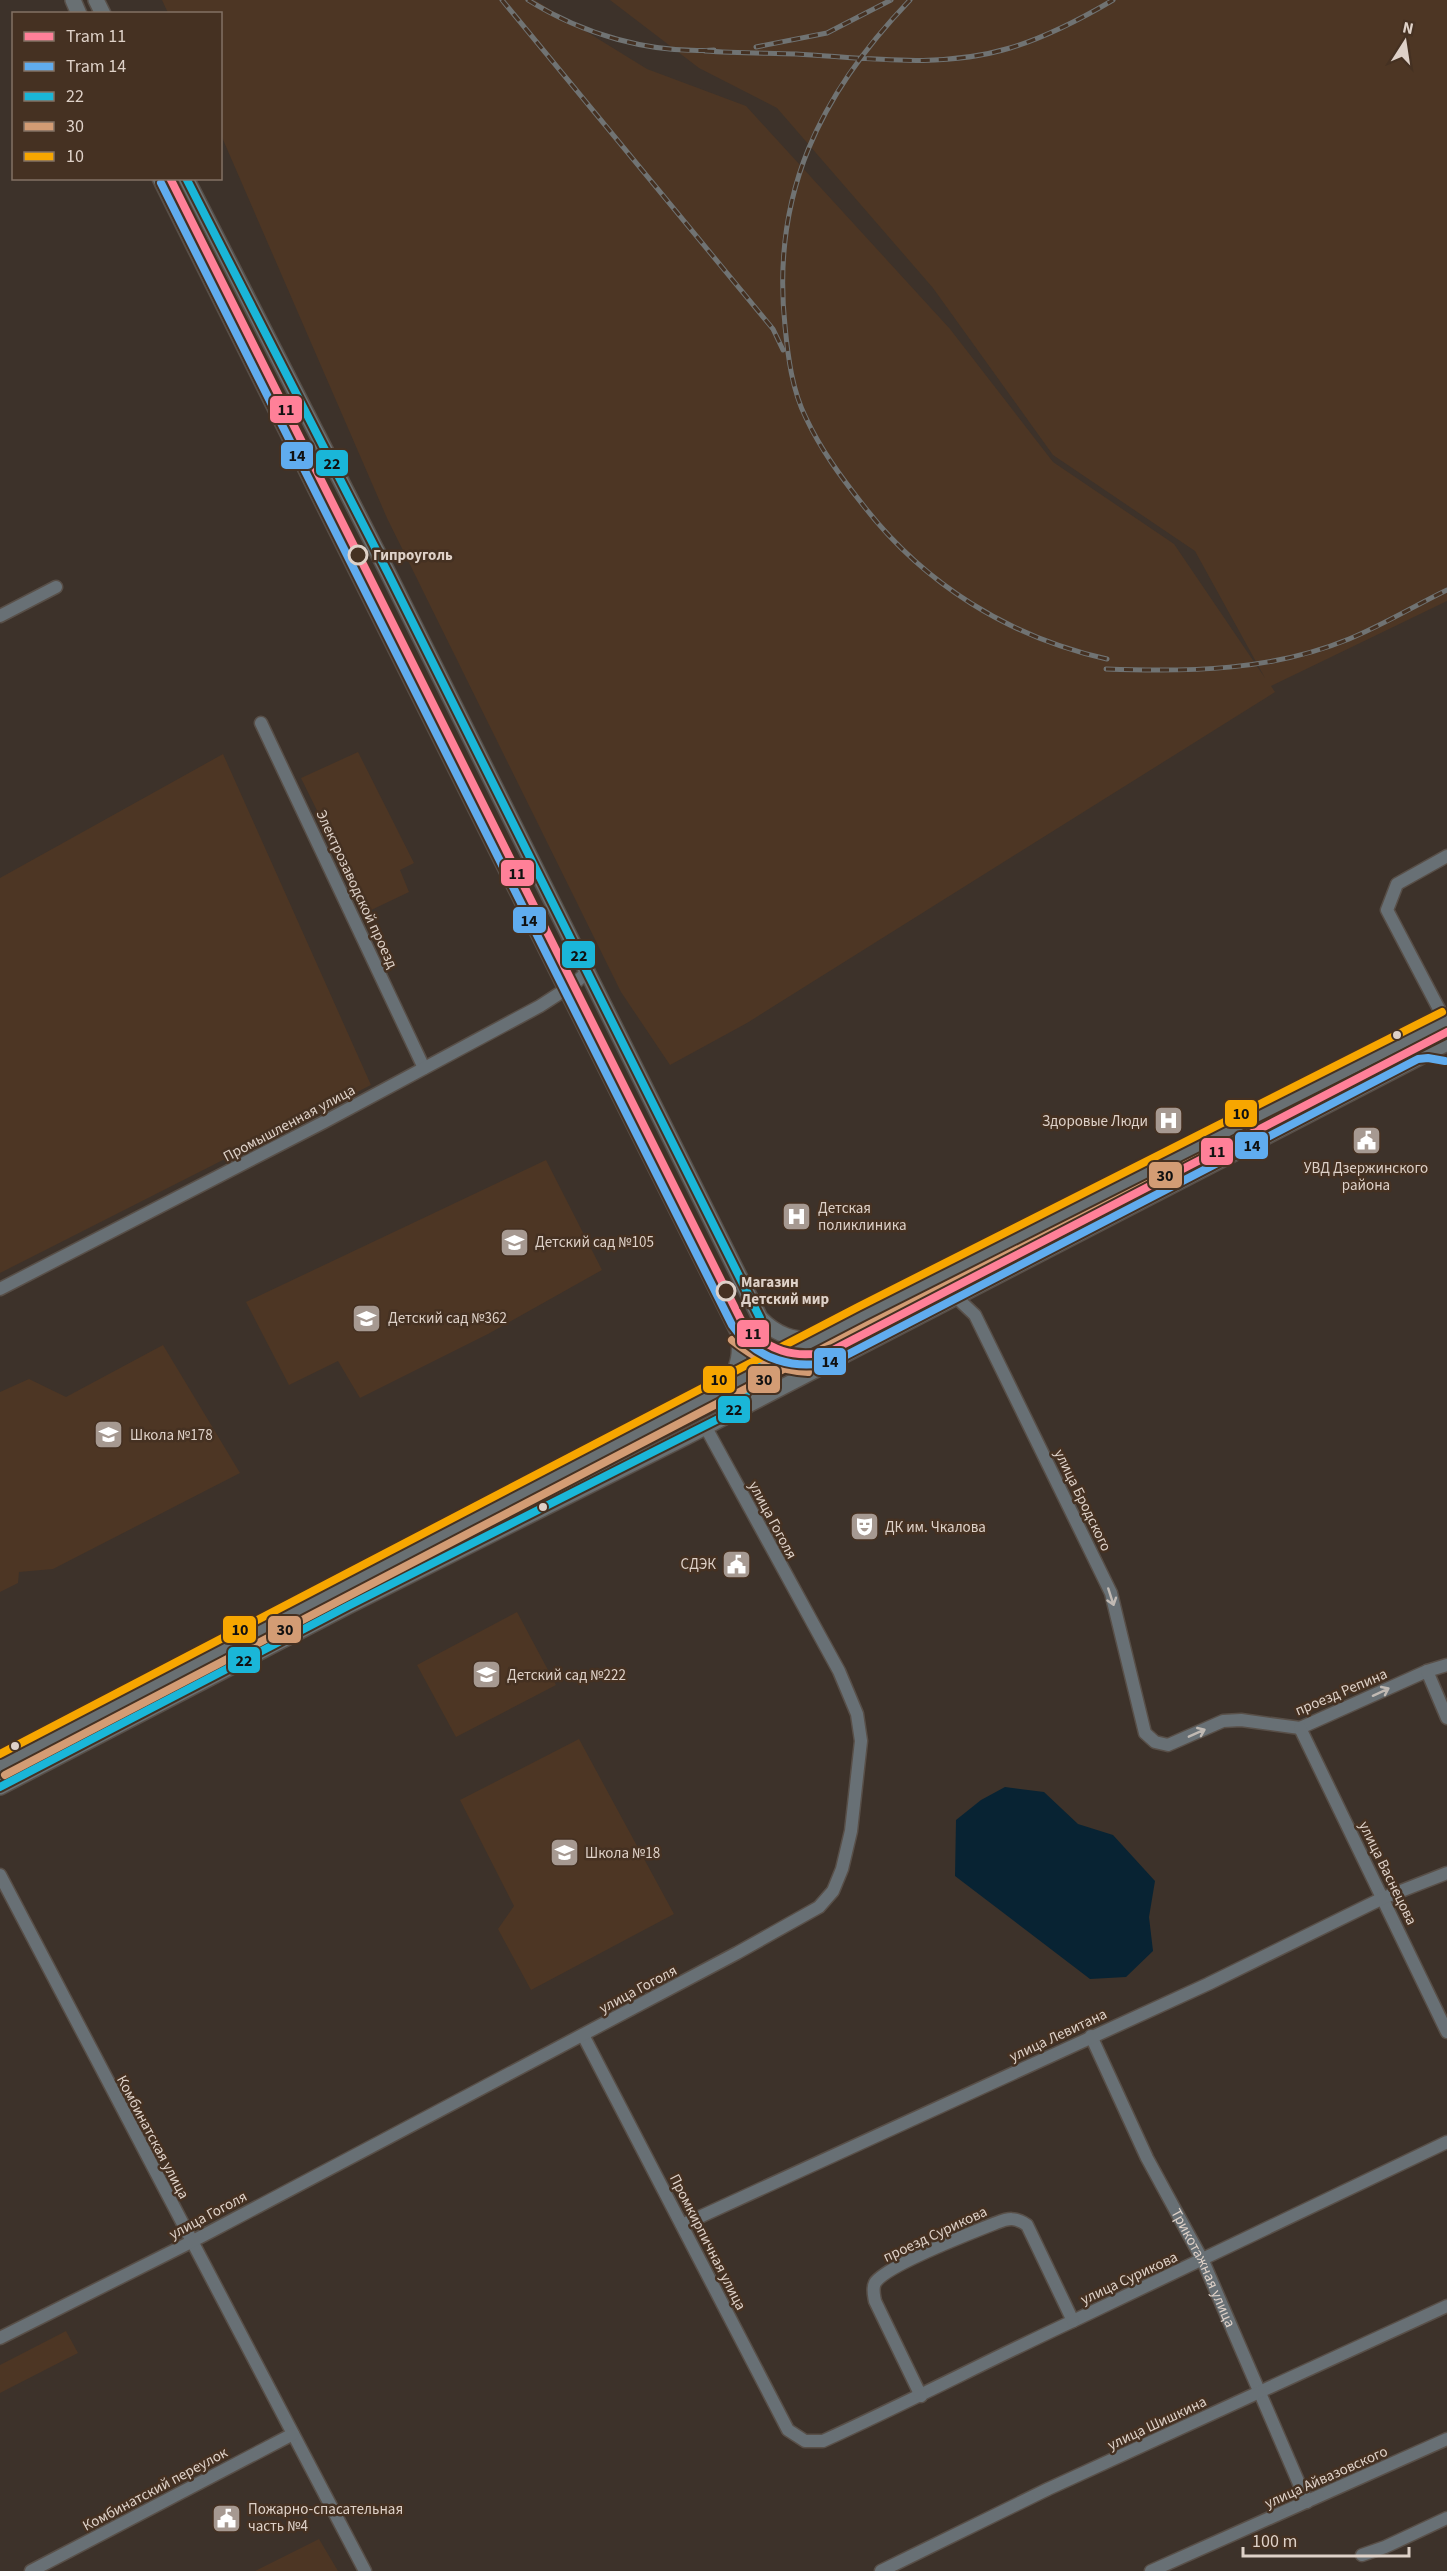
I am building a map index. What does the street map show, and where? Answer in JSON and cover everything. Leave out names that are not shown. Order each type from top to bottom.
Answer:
[{"type":"main road","points":[[161,180],[738,1332],[740,1356],[734,1377],[719,1393]]},
{"type":"main road","points":[[187,180],[385,567],[760,1318],[768,1327],[786,1337],[804,1340],[820,1339]]},
{"type":"main road","points":[[0,1766],[1443,1017],[1447,1043],[705,1426],[348,1606],[0,1787]]},
{"type":"main road","points":[[732,1412],[746,1394],[758,1372],[764,1349],[760,1318]]},
{"type":"main road","points":[[738,1332],[764,1349],[785,1358],[802,1362],[836,1358]]},
{"type":"street","points":[[0,616],[56,587]]},
{"type":"street","name":"Электрозаводской проезд","points":[[261,723],[424,1068]]},
{"type":"street","points":[[1443,1017],[1387,910],[1397,885],[1447,856]]},
{"type":"street","name":"Промышленная улица","points":[[0,1289],[424,1068],[565,990],[586,973]]},
{"type":"street","name":"улица Бродского","points":[[956,1297],[975,1315],[1111,1593],[1145,1733]]},
{"type":"street","name":"улица Гоголя","points":[[0,2338],[191,2242],[583,2035],[819,1906],[834,1891],[851,1832],[861,1741],[857,1714],[839,1671],[705,1426]]},
{"type":"street","name":"проезд Репина","points":[[1145,1733],[1155,1742],[1168,1745],[1223,1721],[1241,1720],[1300,1728],[1427,1671],[1447,1665]]},
{"type":"street","points":[[1427,1671],[1447,1718]]},
{"type":"street","name":"улица Васнецова","points":[[1300,1728],[1447,2032]]},
{"type":"street","name":"улица Левитана","points":[[682,2225],[1208,1984],[1383,1898],[1447,1873]]},
{"type":"street","name":"Комбинатская улица","points":[[0,1875],[366,2571]]},
{"type":"street","name":"Промкирпичная улица","points":[[583,2035],[788,2430],[806,2441],[823,2441]]},
{"type":"street","name":"Трикотажная улица","points":[[1091,2036],[1147,2158],[1203,2261],[1307,2502]]},
{"type":"street","name":"улица Сурикова","points":[[823,2441],[1203,2261],[1447,2142]]},
{"type":"street","name":"проезд Сурикова","points":[[921,2396],[875,2301],[873,2288],[876,2282],[891,2269],[1008,2218],[1018,2219],[1027,2225],[1073,2321]]},
{"type":"street","name":"улица Шишкина","points":[[881,2571],[1048,2489],[1447,2306]]},
{"type":"street","name":"Комбинатский переулок","points":[[31,2571],[293,2433]]},
{"type":"street","name":"улица Айвазовского","points":[[1151,2571],[1447,2439]]},
{"type":"street","points":[[1362,2555],[1447,2518]]},
{"type":"shaded area","points":[[162,0],[535,0],[647,69],[746,106],[950,329],[1053,462],[1174,544],[1265,678],[1195,551],[1053,455],[933,288],[777,108],[699,68],[610,0],[1447,0],[1447,601],[1271,686],[1275,692],[747,1023],[670,1065],[621,992],[387,518],[222,137],[222,12],[168,12]]},
{"type":"shaded area","points":[[358,752],[414,863],[400,870],[409,892],[367,912],[301,778]]},
{"type":"shaded area","points":[[223,754],[371,1085],[0,1273],[0,878]]},
{"type":"shaded area","points":[[546,1160],[602,1270],[488,1334],[360,1398],[338,1361],[289,1385],[246,1302]]},
{"type":"shaded area","name":"Школа №178","points":[[163,1345],[240,1473],[53,1569],[19,1572],[18,1583],[0,1592],[0,1392],[29,1379],[66,1397]]},
{"type":"shaded area","name":"Детский сад №222","points":[[517,1612],[556,1685],[456,1737],[417,1665]]},
{"type":"shaded area","name":"Школа №18","points":[[579,1739],[674,1914],[531,1990],[498,1929],[514,1906],[460,1800]]},
{"type":"shaded area","points":[[66,2331],[78,2353],[0,2393],[0,2365]]},
{"type":"shaded area","points":[[319,2539],[338,2571],[255,2571]]},
{"type":"water","points":[[1005,1787],[1044,1792],[1078,1824],[1113,1835],[1155,1881],[1149,1917],[1153,1951],[1126,1977],[1090,1979],[955,1876],[956,1820],[981,1800]]},
{"type":"railway","points":[[502,0],[773,329],[783,350]]},
{"type":"railway","points":[[528,0],[571,23],[617,39],[666,49],[714,50]]},
{"type":"railway","points":[[756,47],[827,33],[891,0]]},
{"type":"railway","points":[[910,0],[878,36],[851,72],[827,110],[808,149],[795,190],[786,233],[783,278],[785,326],[791,373],[797,396],[812,430],[839,474],[887,533],[941,583],[971,603],[1036,637],[1107,659]]},
{"type":"railway","points":[[705,51],[904,60],[957,58],[1010,48],[1037,39],[1113,0]]},
{"type":"railway","points":[[1106,669],[1199,669],[1290,658],[1349,639],[1447,590]]},
{"type":"tram line","name":"11","points":[[171,180],[741,1320],[760,1339],[782,1351],[794,1354],[833,1350],[1447,1032]]},
{"type":"tram line","name":"14","points":[[161,183],[732,1325],[753,1347],[765,1355],[792,1363],[807,1365],[837,1360],[1418,1059],[1445,1061]]},
{"type":"transit line","name":"22","points":[[0,1787],[348,1606],[732,1412],[755,1379],[761,1358],[760,1318],[388,573],[187,180]]},
{"type":"transit line","name":"10","points":[[0,1754],[858,1307],[1442,1012]]},
{"type":"transit line","name":"30","points":[[5,1775],[868,1325],[1447,1033]]},
{"type":"transit line","name":"30","points":[[732,1340],[767,1362],[787,1369],[808,1372]]},
{"type":"place","name":"Гипроуголь","points":[[358,555]]},
{"type":"place","name":"Здоровые Люди","points":[[1169,1121]]},
{"type":"place","name":"УВД Дзержинского района","points":[[1366,1141]]},
{"type":"place","name":"Детская поликлиника","points":[[797,1217]]},
{"type":"place","name":"Детский сад №105","points":[[514,1242]]},
{"type":"place","name":"Магазин Детский мир","points":[[726,1291]]},
{"type":"place","name":"Детский сад №362","points":[[367,1318]]},
{"type":"place","name":"Школа №178","points":[[109,1435]]},
{"type":"place","name":"ДК им. Чкалова","points":[[864,1527]]},
{"type":"place","name":"СДЭК","points":[[737,1564]]},
{"type":"place","name":"Детский сад №222","points":[[486,1675]]},
{"type":"place","name":"Школа №18","points":[[564,1853]]},
{"type":"place","name":"Пожарно-спасательная часть №4","points":[[227,2518]]}]
